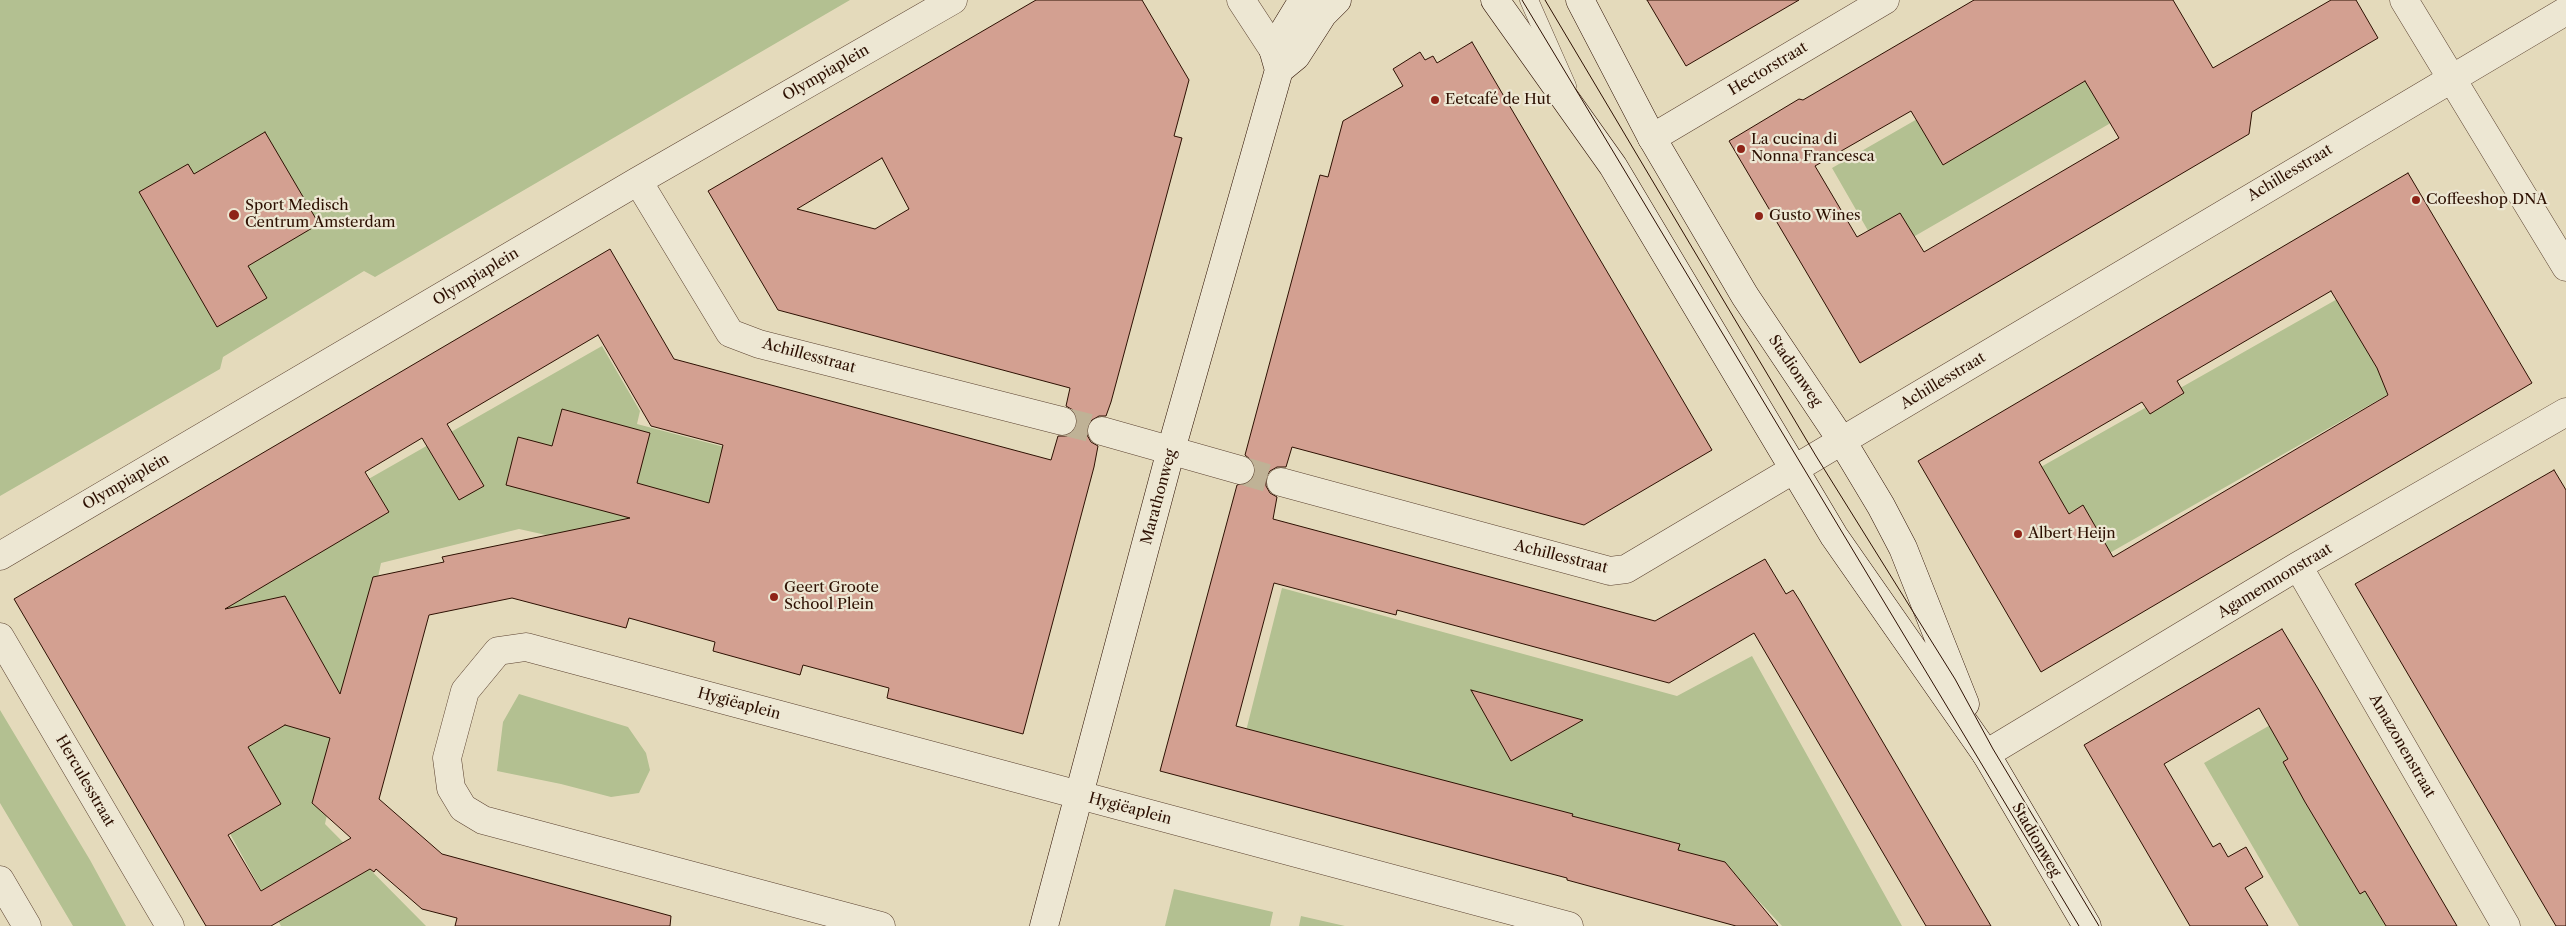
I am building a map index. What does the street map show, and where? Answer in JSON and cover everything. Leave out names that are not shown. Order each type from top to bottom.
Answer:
[{"type":"street","name":"Olympiaplein","points":[[0,556],[638,181],[953,0]]},
{"type":"street","points":[[1241,0],[1276,59]]},
{"type":"street","points":[[1276,59],[1302,0]]},
{"type":"street","points":[[1276,59],[1296,56],[1323,14],[1337,0]]},
{"type":"street","name":"Stadionweg","points":[[1495,0],[1583,122],[1618,175],[1834,536],[1986,754],[2087,926]]},
{"type":"street","name":"Stadionweg","points":[[1580,0],[1652,138],[1745,296],[1842,441],[1882,506],[1902,548],[1986,754]]},
{"type":"street","name":"Hectorstraat","points":[[1652,138],[1885,0]]},
{"type":"street","points":[[2404,0],[2566,267]]},
{"type":"street","name":"Achillesstraat","points":[[1281,482],[1610,570],[1626,569],[2450,78],[2566,11]]},
{"type":"street","name":"Marathonweg","points":[[1044,926],[1276,59]]},
{"type":"street","name":"Achillesstraat","points":[[638,181],[730,333],[759,344],[1062,421]]},
{"type":"street","name":"Agamemnonstraat","points":[[1986,754],[2298,566],[2566,412]]},
{"type":"street","points":[[1102,431],[1240,470]]},
{"type":"street","name":"Amazonenstraat","points":[[2298,566],[2506,926]]},
{"type":"street","name":"Herculesstraat","points":[[0,637],[170,926]]},
{"type":"street","name":"Hygiëaplein","points":[[881,926],[483,820],[463,808],[451,788],[447,758],[465,691],[498,651],[526,647],[1569,926]]},
{"type":"street","points":[[0,880],[27,926]]},
{"type":"lane","name":"Stadionweg","points":[[1529,0],[1583,122]]},
{"type":"green space","points":[[0,0],[850,0],[375,277],[364,271],[223,357],[220,369],[0,496]]},
{"type":"green space","points":[[2105,11],[2154,98],[1882,255],[1832,168]]},
{"type":"green space","points":[[2392,268],[2445,362],[2085,567],[2032,472]]},
{"type":"green space","points":[[602,346],[640,411],[637,424],[1012,523],[646,557],[519,529],[381,563],[325,824],[426,926],[281,926],[114,624]]},
{"type":"green space","points":[[1282,588],[1677,696],[1752,656],[1902,926],[1782,926],[1728,868],[1246,731]]},
{"type":"green space","points":[[519,694],[628,727],[646,753],[650,770],[639,793],[611,797],[561,784],[497,771],[503,722]]},
{"type":"green space","points":[[0,710],[90,860],[126,926],[73,926],[0,803]]},
{"type":"green space","points":[[2279,720],[2399,926],[2299,926],[2204,763]]},
{"type":"green space","points":[[1174,889],[1273,912],[1270,926],[1165,926]]},
{"type":"green space","points":[[1301,916],[1345,926],[1299,926]]},
{"type":"building","points":[[1036,0],[1142,0],[1189,80],[1174,136],[1182,138],[1111,402],[1106,416],[1099,416],[1092,420],[1087,427],[1087,435],[1091,442],[1098,446],[1094,467],[1023,734],[887,698],[889,688],[803,665],[800,675],[713,651],[715,642],[629,618],[626,628],[512,598],[429,615],[379,799],[442,854],[671,916],[670,926],[455,926],[457,918],[422,909],[376,869],[374,872],[370,869],[271,926],[206,926],[14,599],[610,249],[674,359],[1051,460],[1058,436],[1067,436],[1073,432],[1077,425],[1077,416],[1073,410],[1066,406],[1070,388],[778,310],[708,191]],"holes":[[[882,158],[909,209],[875,229],[797,209]],[[598,335],[651,426],[723,445],[709,503],[637,483],[650,433],[562,409],[552,446],[518,437],[506,485],[630,518],[442,557],[444,562],[373,577],[340,694],[285,596],[225,609],[389,512],[365,472],[422,438],[459,500],[484,486],[447,424]],[[285,725],[330,738],[312,803],[351,838],[261,891],[228,835],[281,804],[248,747]]]},
{"type":"building","points":[[1647,0],[1799,0],[1686,66]]},
{"type":"building","points":[[1974,0],[2173,0],[2213,68],[2331,0],[2356,0],[2378,38],[2252,112],[2249,134],[1860,363],[1729,141],[1799,99],[1803,100]],"holes":[[[2085,81],[2119,138],[1924,252],[1900,213],[1857,237],[1815,166],[1911,111],[1943,165]]]},
{"type":"building","points":[[1472,42],[1712,450],[1584,525],[1292,447],[1286,467],[1277,467],[1270,471],[1266,477],[1266,486],[1270,493],[1277,497],[1273,519],[1655,621],[1765,559],[1786,594],[1793,590],[1800,601],[1991,926],[1926,926],[1754,633],[1669,683],[1397,610],[1396,615],[1274,583],[1236,726],[1573,814],[1572,816],[1680,844],[1678,850],[1725,862],[1778,926],[1736,926],[1567,880],[1567,878],[1160,771],[1237,485],[1250,481],[1255,474],[1255,466],[1245,455],[1320,175],[1328,177],[1343,121],[1403,86],[1393,69],[1420,52],[1425,60],[1433,56],[1437,63]]},
{"type":"building","points":[[265,132],[319,224],[248,266],[267,298],[217,327],[139,192],[188,164],[194,174]]},
{"type":"building","points":[[2408,173],[2532,383],[2041,672],[1918,461]],"holes":[[[2331,291],[2377,368],[2388,395],[2113,557],[2083,505],[2069,514],[2039,462],[2142,402],[2150,414],[2184,393],[2177,381]]]},
{"type":"building","points":[[2554,470],[2566,490],[2566,926],[2556,926],[2355,584]]},
{"type":"building","points":[[2282,629],[2457,926],[2386,926],[2365,891],[2360,894],[2305,802],[2283,762],[2288,759],[2259,708],[2164,764],[2213,847],[2220,843],[2228,857],[2246,847],[2263,877],[2245,888],[2268,926],[2190,926],[2084,745]]},
{"type":"building","points":[[1471,690],[1583,720],[1511,761]]},
{"type":"tunnel","points":[[1062,421],[1102,431]]},
{"type":"tunnel","points":[[1240,470],[1281,482]]},
{"type":"tram line","points":[[1522,0],[2079,926]]},
{"type":"tram line","points":[[1545,0],[1816,456],[1955,679],[1993,749],[2099,926]]},
{"type":"place","name":"Eetcafé de Hut","points":[[1435,100]]},
{"type":"place","name":"La cucina di Nonna Francesca","points":[[1741,149]]},
{"type":"place","name":"Coffeeshop DNA","points":[[2416,200]]},
{"type":"place","name":"Sport Medisch Centrum Amsterdam","points":[[234,215]]},
{"type":"place","name":"Gusto Wines","points":[[1759,216]]},
{"type":"place","name":"Albert Heijn","points":[[2018,534]]},
{"type":"place","name":"Geert Groote School Plein","points":[[774,597]]}]
